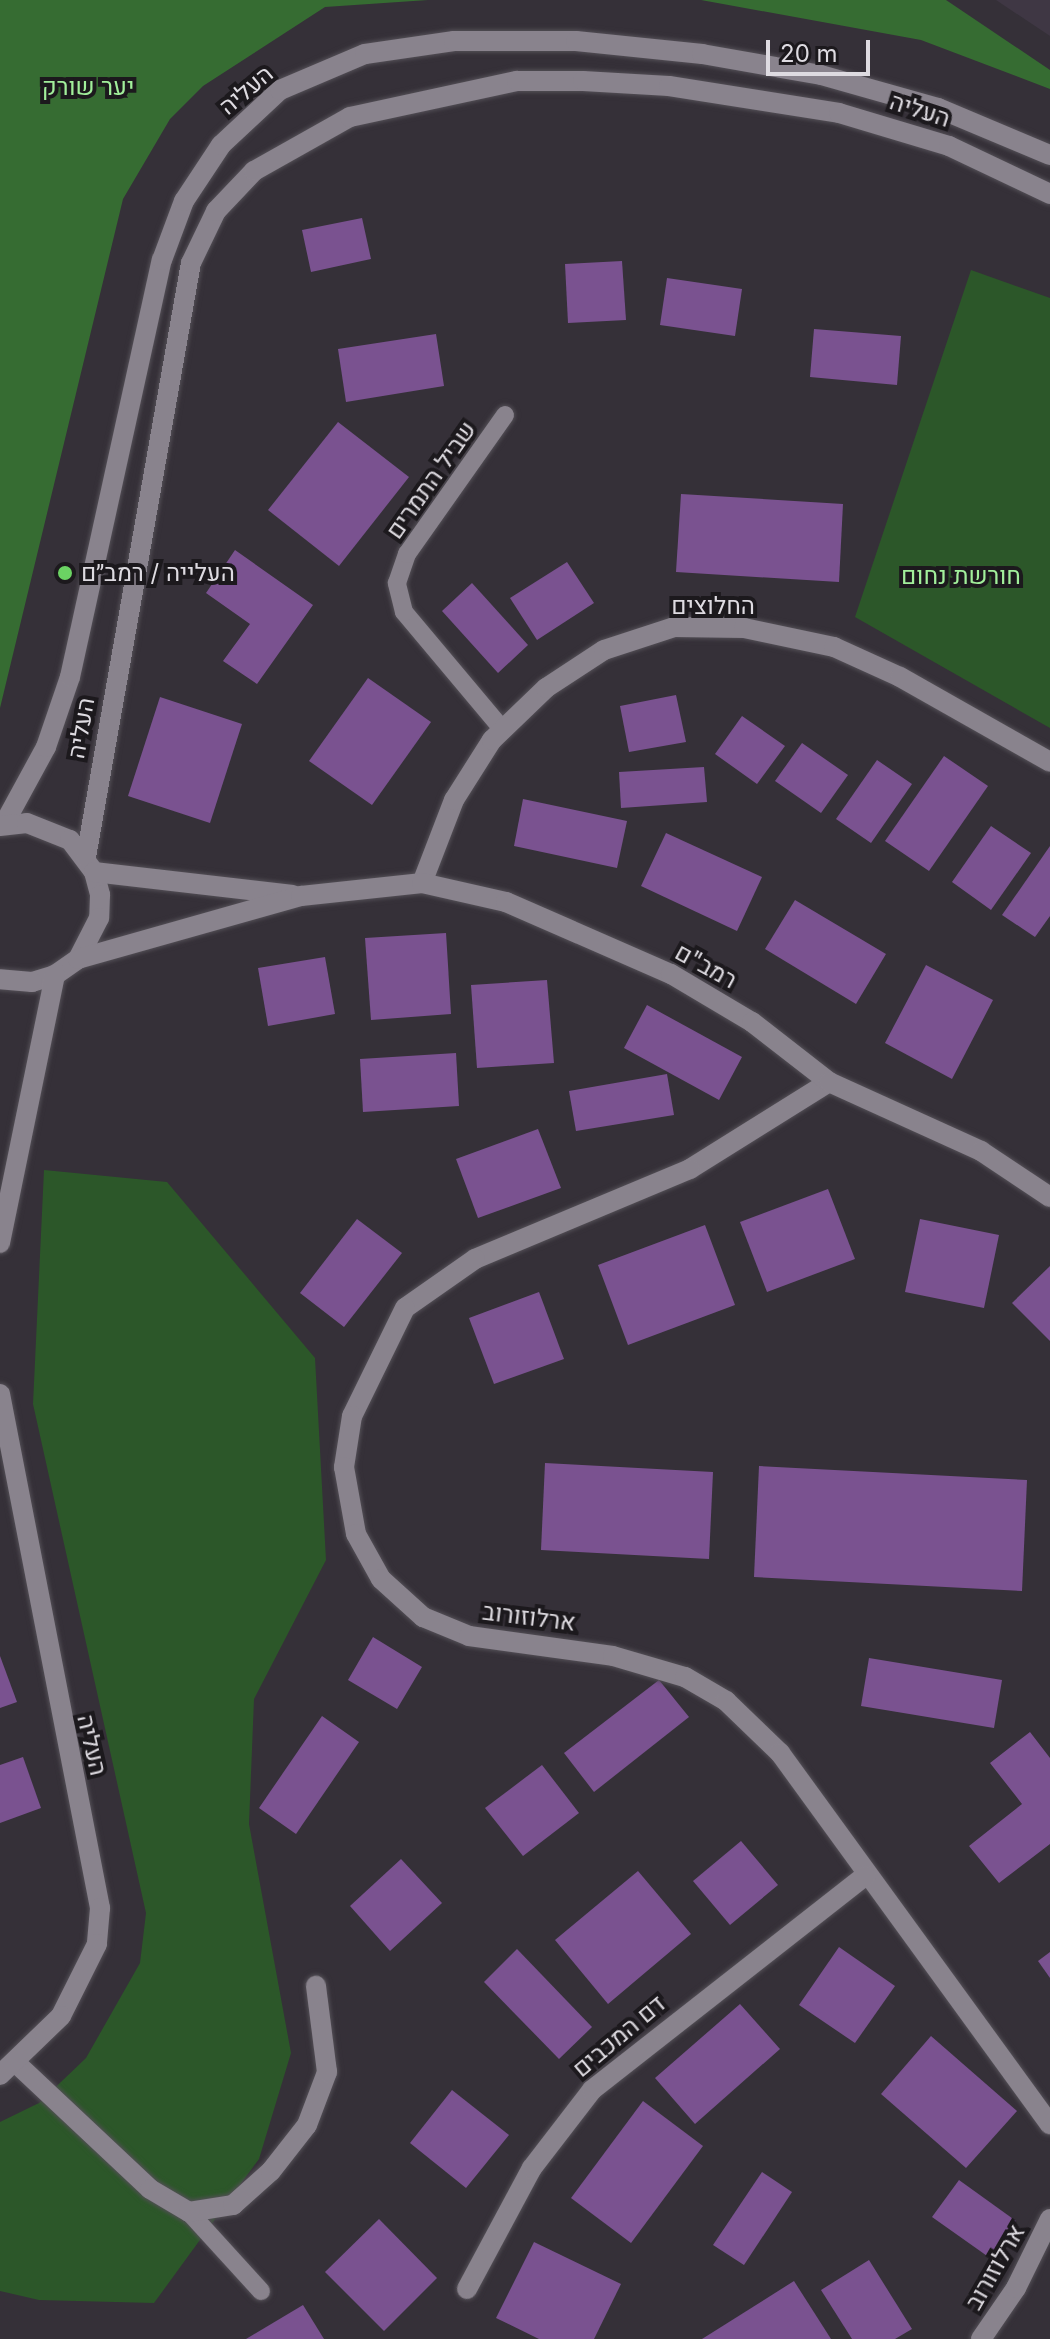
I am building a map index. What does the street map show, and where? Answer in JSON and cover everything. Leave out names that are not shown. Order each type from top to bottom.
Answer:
[{"type":"street","name":"העליה","points":[[2,825],[46,747],[70,677],[162,260],[184,201],[221,145],[280,90],[365,54],[454,41],[576,41],[702,54],[821,75],[938,108],[1050,155]]},
{"type":"street","name":"העליה","points":[[78,959],[99,918],[90,864],[191,263],[216,211],[254,171],[350,117],[517,81],[583,81],[669,86],[839,113],[949,146],[1050,194]]},
{"type":"street","name":"החלוצים","points":[[422,883],[454,800],[503,730],[546,688],[604,650],[674,627],[744,628],[834,647],[900,677],[1050,762]]},
{"type":"street","points":[[2,825],[50,828],[90,864]]},
{"type":"street","name":"רמב\"ם","points":[[90,864],[301,896]]},
{"type":"street","name":"רמב\"ם","points":[[78,959],[301,896],[422,883],[506,902],[671,974],[752,1022],[829,1082],[981,1151],[1050,1197]]},
{"type":"street","points":[[0,979],[32,982],[55,975],[78,959]]},
{"type":"street","points":[[0,1243],[55,975]]},
{"type":"street","name":"ארלוזורוב","points":[[829,1082],[690,1169],[475,1259],[405,1308],[352,1416],[344,1467],[356,1534],[381,1579],[423,1617],[469,1636],[613,1656],[699,1685],[726,1701],[780,1753],[865,1876],[1050,2124]]},
{"type":"street","name":"העליה","points":[[0,1394],[5,1454],[100,1908],[97,1944],[81,1981],[61,2016],[8,2069]]},
{"type":"street","name":"דם המכבים","points":[[467,2289],[532,2168],[592,2090],[865,1876]]},
{"type":"street","points":[[8,2069],[150,2189],[189,2212],[233,2205],[271,2171],[307,2125],[327,2072],[316,1986]]},
{"type":"street","name":"ארלוזורוב","points":[[981,2339],[1016,2288],[1050,2219]]},
{"type":"lane","name":"שביל התמרים","points":[[503,730],[404,612],[397,583],[407,554],[505,415]]},
{"type":"lane","points":[[189,2212],[261,2291]]},
{"type":"shaded area","points":[[996,0],[1050,0],[1050,36]]},
{"type":"green space","name":"יער שורק","points":[[0,0],[428,0],[325,7],[203,86],[170,119],[123,199],[0,708]]},
{"type":"green space","points":[[701,0],[946,0],[1050,70],[1050,89],[921,40]]},
{"type":"green space","name":"חורשת נחום","points":[[971,270],[1050,298],[1050,728],[855,617]]},
{"type":"green space","points":[[44,1170],[167,1182],[315,1358],[326,1560],[254,1699],[249,1824],[291,2053],[259,2159],[154,2303],[39,2300],[0,2291],[0,2122],[39,2103],[86,2058],[140,1963],[146,1913],[33,1404]]},
{"type":"building","points":[[362,218],[371,259],[311,272],[302,230]]},
{"type":"building","points":[[622,261],[626,320],[568,323],[565,264]]},
{"type":"building","points":[[667,278],[742,289],[735,336],[660,325]]},
{"type":"building","points":[[814,329],[901,336],[897,385],[810,377]]},
{"type":"building","points":[[436,334],[444,386],[346,402],[338,349]]},
{"type":"building","points":[[338,422],[409,477],[339,566],[268,510]]},
{"type":"building","points":[[681,494],[843,504],[839,582],[676,572]]},
{"type":"building","points":[[235,550],[313,605],[257,684],[223,661],[250,624],[206,593]]},
{"type":"building","points":[[567,562],[594,603],[537,640],[510,598]]},
{"type":"building","points":[[472,583],[528,645],[498,673],[442,611]]},
{"type":"building","points":[[368,678],[431,722],[372,805],[309,761]]},
{"type":"building","points":[[676,695],[686,742],[629,752],[620,706]]},
{"type":"building","points":[[160,697],[242,724],[210,823],[128,796]]},
{"type":"building","points":[[742,716],[785,746],[757,784],[715,754]]},
{"type":"building","points":[[802,743],[848,775],[821,813],[775,781]]},
{"type":"building","points":[[944,756],[988,786],[929,871],[885,841]]},
{"type":"building","points":[[877,760],[912,784],[871,843],[836,819]]},
{"type":"building","points":[[704,767],[707,802],[621,808],[619,772]]},
{"type":"building","points":[[523,799],[627,821],[617,868],[514,846]]},
{"type":"building","points":[[991,826],[1031,853],[991,910],[952,882]]},
{"type":"building","points":[[666,833],[762,877],[737,931],[641,886]]},
{"type":"building","points":[[1050,846],[1050,916],[1035,937],[1002,915]]},
{"type":"building","points":[[795,900],[886,954],[856,1004],[765,949]]},
{"type":"building","points":[[446,933],[451,1014],[371,1020],[365,938]]},
{"type":"building","points":[[325,957],[335,1014],[268,1026],[258,968]]},
{"type":"building","points":[[926,965],[993,1000],[952,1079],[885,1043]]},
{"type":"building","points":[[547,980],[554,1063],[477,1068],[471,985]]},
{"type":"building","points":[[647,1005],[742,1057],[719,1100],[624,1048]]},
{"type":"building","points":[[456,1053],[459,1106],[363,1112],[360,1059]]},
{"type":"building","points":[[667,1074],[674,1115],[576,1131],[569,1091]]},
{"type":"building","points":[[538,1129],[561,1188],[478,1218],[456,1159]]},
{"type":"building","points":[[828,1189],[855,1259],[767,1292],[740,1222]]},
{"type":"building","points":[[357,1219],[402,1253],[344,1327],[300,1293]]},
{"type":"building","points":[[920,1219],[999,1235],[984,1308],[905,1292]]},
{"type":"building","points":[[705,1225],[735,1305],[628,1345],[598,1265]]},
{"type":"building","points":[[1050,1266],[1050,1341],[1012,1303]]},
{"type":"building","points":[[539,1292],[564,1359],[494,1384],[469,1318]]},
{"type":"building","points":[[545,1463],[713,1472],[709,1559],[541,1550]]},
{"type":"building","points":[[759,1466],[1027,1480],[1022,1591],[754,1577]]},
{"type":"building","points":[[373,1637],[422,1667],[397,1709],[348,1680]]},
{"type":"building","points":[[0,1656],[17,1702],[0,1708]]},
{"type":"building","points":[[869,1658],[1002,1680],[994,1728],[861,1706]]},
{"type":"building","points":[[659,1680],[689,1717],[594,1792],[564,1753]]},
{"type":"building","points":[[322,1716],[359,1742],[296,1834],[259,1808]]},
{"type":"building","points":[[1030,1732],[1050,1758],[1050,1844],[999,1883],[969,1846],[1022,1804],[990,1763]]},
{"type":"building","points":[[23,1757],[41,1808],[0,1823],[0,1765]]},
{"type":"building","points":[[542,1765],[579,1813],[523,1856],[485,1808]]},
{"type":"building","points":[[741,1841],[778,1885],[730,1925],[693,1881]]},
{"type":"building","points":[[401,1859],[442,1903],[390,1951],[350,1906]]},
{"type":"building","points":[[638,1871],[691,1934],[608,2004],[555,1940]]},
{"type":"building","points":[[839,1947],[895,1986],[855,2043],[799,2005]]},
{"type":"building","points":[[517,1949],[592,2027],[559,2059],[484,1982]]},
{"type":"building","points":[[1050,1952],[1050,1978],[1038,1961]]},
{"type":"building","points":[[740,2004],[780,2049],[695,2124],[655,2078]]},
{"type":"building","points":[[931,2036],[1017,2111],[966,2168],[881,2094]]},
{"type":"building","points":[[452,2090],[509,2135],[466,2188],[410,2143]]},
{"type":"building","points":[[643,2101],[703,2146],[631,2243],[571,2198]]},
{"type":"building","points":[[762,2172],[792,2192],[744,2265],[713,2245]]},
{"type":"building","points":[[959,2180],[1016,2221],[990,2258],[932,2217]]},
{"type":"building","points":[[379,2219],[437,2278],[384,2331],[325,2272]]},
{"type":"building","points":[[534,2242],[621,2284],[594,2339],[539,2339],[496,2318]]},
{"type":"building","points":[[869,2260],[912,2329],[895,2339],[852,2339],[821,2290]]},
{"type":"building","points":[[794,2281],[831,2339],[702,2339]]},
{"type":"building","points":[[303,2305],[324,2339],[246,2339]]},
{"type":"place","name":"העלייה / רמב״ם","points":[[65,573]]}]
